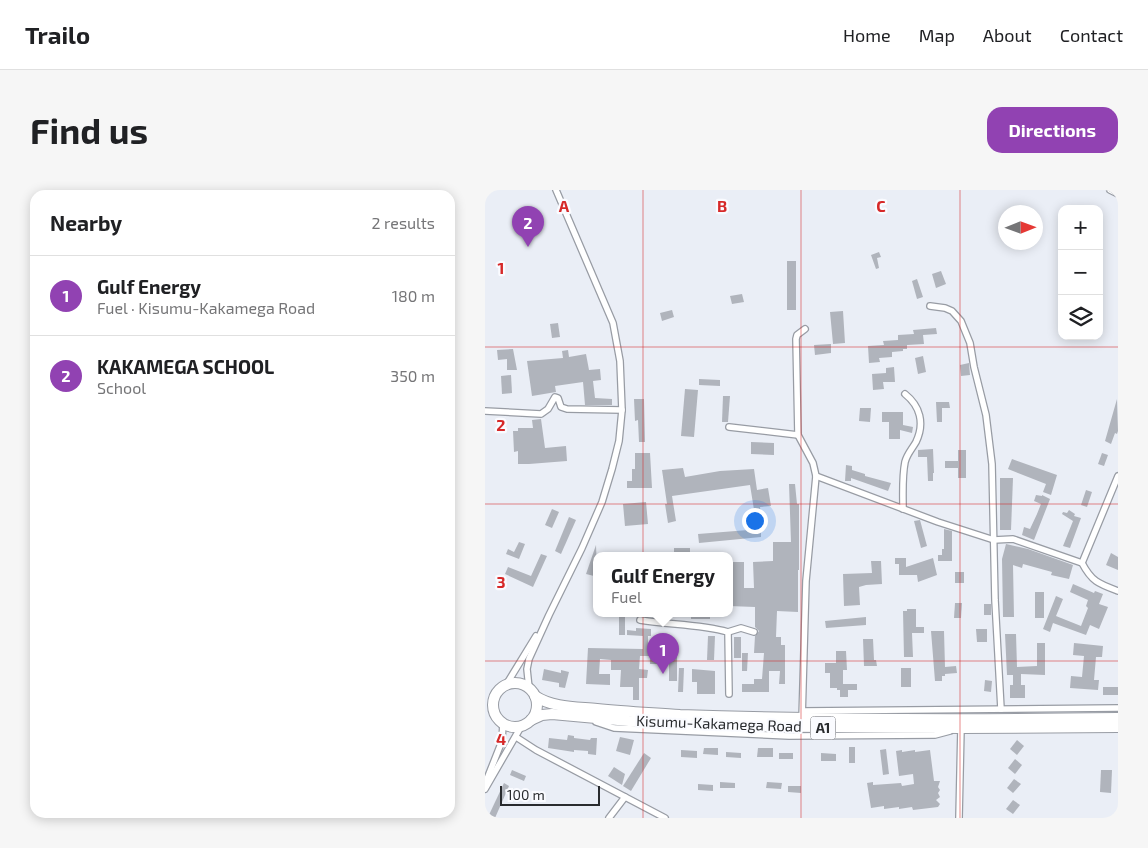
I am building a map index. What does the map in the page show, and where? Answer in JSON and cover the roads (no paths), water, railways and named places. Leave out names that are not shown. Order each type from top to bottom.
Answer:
[{"type":"highway","points":[[485,696],[491,695],[502,688],[520,684],[532,692],[537,706],[526,722],[512,726],[485,709]]},
{"type":"highway","points":[[500,719],[494,700],[502,688]]},
{"type":"highway","name":"Kisumu-Kakamega Road","points":[[532,692],[546,702],[569,707],[616,711],[961,720],[1118,718]]},
{"type":"highway","name":"Kisumu-Kakamega Road","points":[[526,722],[542,715],[580,716],[629,722],[705,726],[961,728],[1118,726]]},
{"type":"street","points":[[532,692],[527,670],[529,660],[602,502],[613,469],[619,441],[622,410],[620,361],[613,323],[556,190]]},
{"type":"street","points":[[1110,190],[1118,194]]},
{"type":"street","points":[[930,306],[945,308],[956,314],[961,321],[970,343],[986,415],[992,464],[1001,709]]},
{"type":"street","points":[[805,330],[797,335],[796,339],[798,435],[813,463],[815,476],[806,581],[802,715],[1001,709],[1118,708]]},
{"type":"street","points":[[903,509],[905,465],[907,455],[916,442],[919,433],[920,416],[915,402],[905,394]]},
{"type":"street","points":[[485,411],[541,414],[548,409],[555,397],[558,398],[561,407],[567,409],[622,410]]},
{"type":"street","points":[[729,427],[798,435]]},
{"type":"street","points":[[815,476],[938,522],[994,540],[1013,540],[1083,563]]},
{"type":"street","points":[[1118,476],[1083,563],[1088,575],[1096,582],[1118,591]]},
{"type":"street","points":[[502,688],[549,615]]},
{"type":"street","points":[[640,620],[681,626],[707,626],[728,632],[741,628],[753,632]]},
{"type":"street","points":[[728,632],[729,694]]},
{"type":"street","points":[[485,784],[502,741],[500,719]]},
{"type":"street","points":[[485,789],[526,722]]},
{"type":"street","points":[[959,818],[961,728]]},
{"type":"street","points":[[516,737],[536,750],[665,818]]},
{"type":"street","points":[[609,818],[625,797]]},
{"type":"place","name":"KAKAMEGA SCHOOL","points":[[528,247]]},
{"type":"place","name":"Gulf Energy","points":[[663,674]]}]
